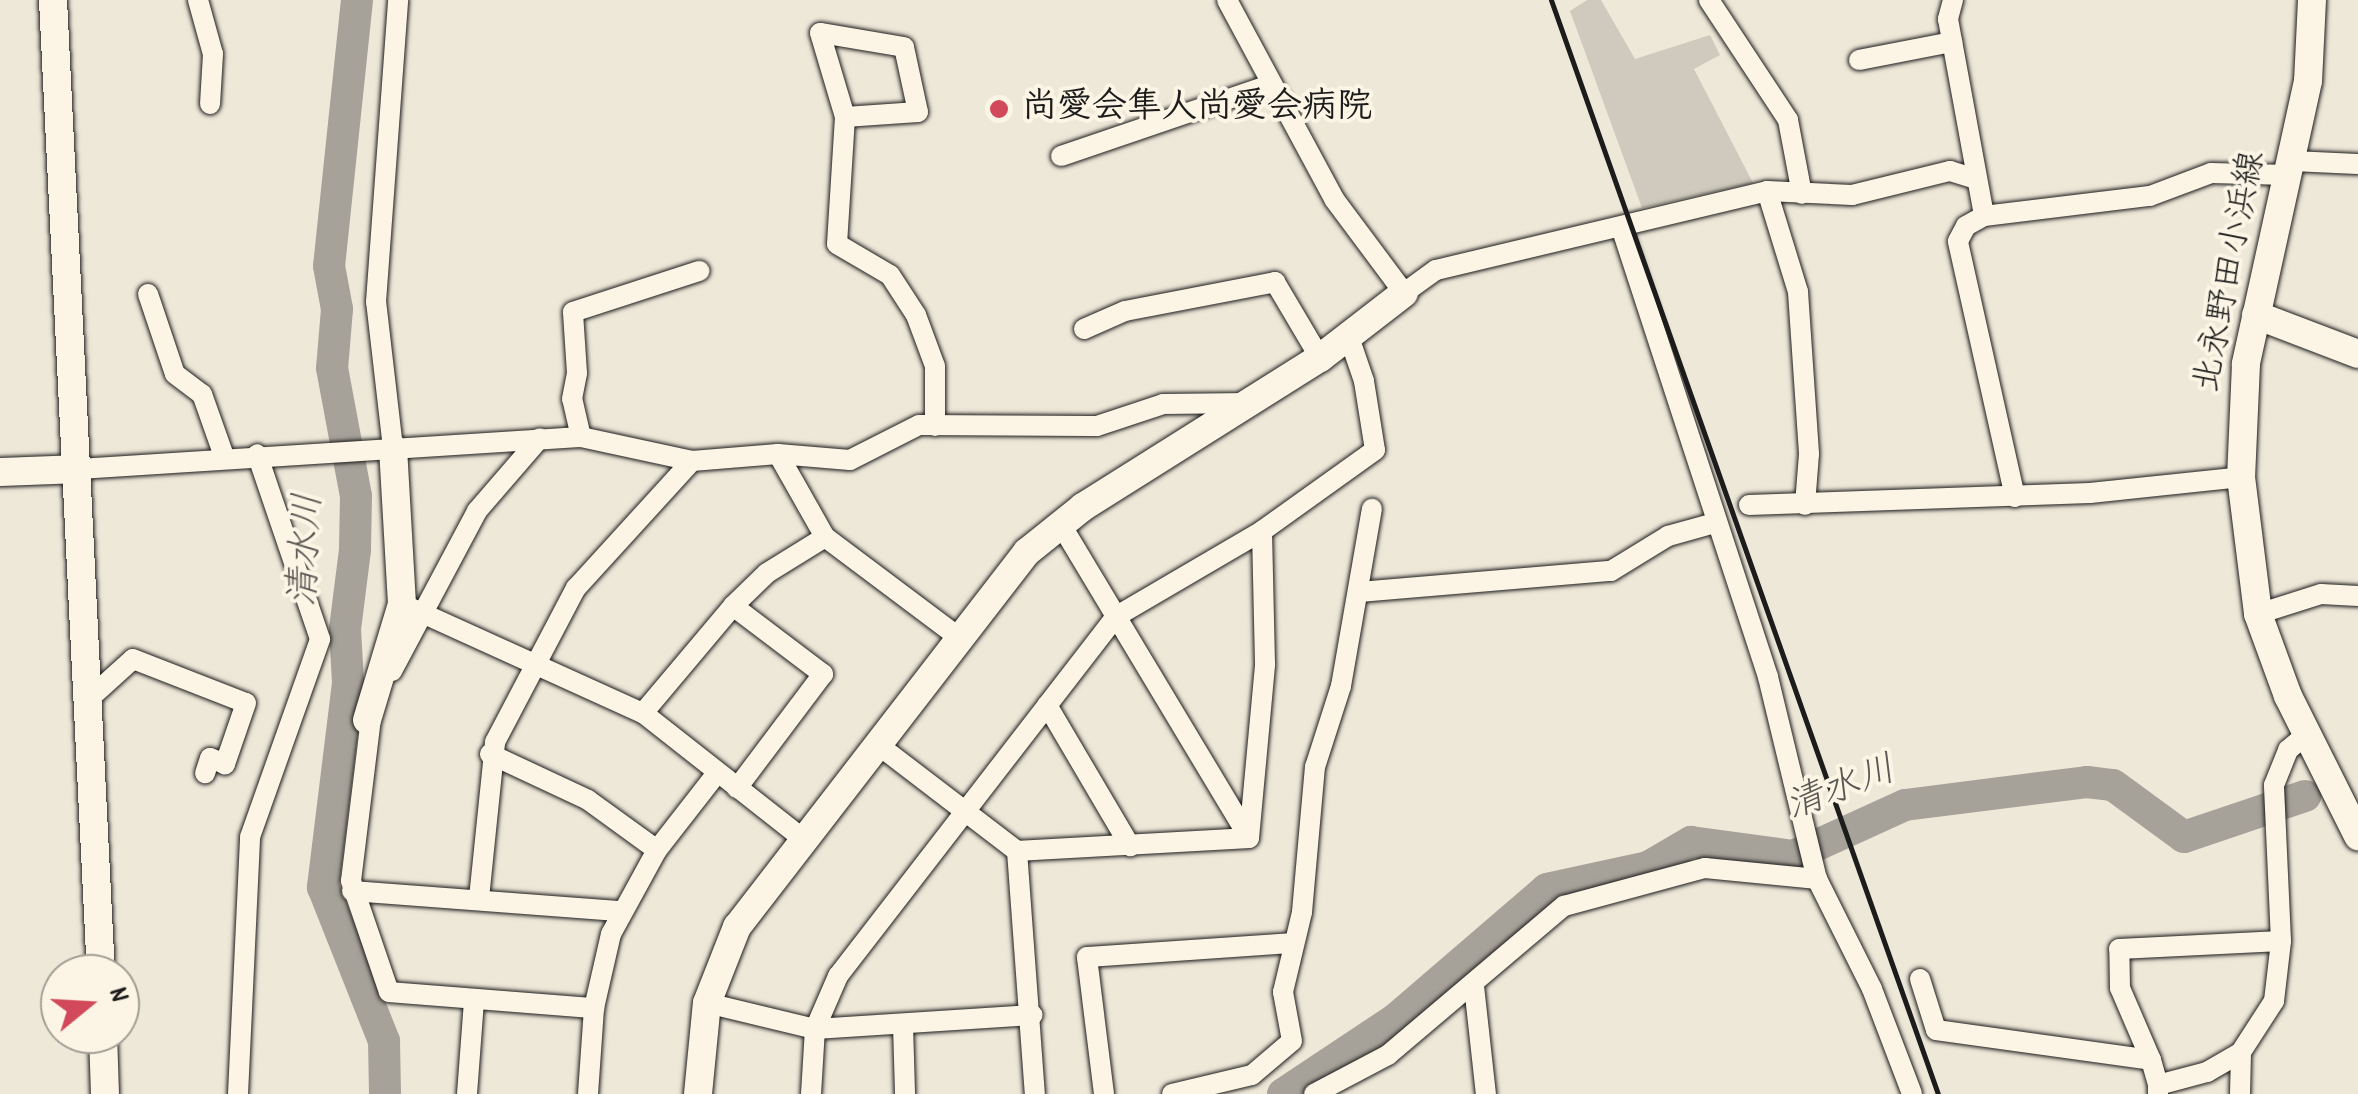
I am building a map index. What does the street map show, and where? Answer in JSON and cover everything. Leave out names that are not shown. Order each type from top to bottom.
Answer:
[{"type":"street","points":[[53,0],[92,696],[100,954]]},
{"type":"street","points":[[198,0],[213,54],[210,104]]},
{"type":"street","points":[[398,0],[376,302],[411,608]]},
{"type":"street","points":[[1227,0],[1269,85],[1334,199],[1404,293]]},
{"type":"street","points":[[1709,0],[1788,120],[1802,194]]},
{"type":"street","points":[[1953,0],[1952,42],[1984,216]]},
{"type":"street","name":"北永野田小浜線","points":[[2312,0],[2308,81],[2244,378],[2240,477],[2258,614],[2307,734],[2351,808],[2358,836]]},
{"type":"street","points":[[845,117],[918,112],[904,48],[820,33],[845,117],[837,244],[890,275],[916,314],[935,366],[934,426]]},
{"type":"street","points":[[1859,60],[1952,42]]},
{"type":"street","points":[[1061,156],[1269,85]]},
{"type":"street","points":[[2015,497],[1958,241],[1966,226],[1984,216],[2120,202],[2211,173],[2358,164]]},
{"type":"street","points":[[698,1094],[707,1003],[738,928],[956,636],[1060,523],[1254,403],[1349,338],[1436,270],[1767,191],[1852,195],[1950,171],[1976,179]]},
{"type":"street","points":[[1767,191],[1798,292],[1809,454],[1805,506]]},
{"type":"street","points":[[1621,227],[1714,523],[1768,677],[1817,880],[1872,988],[1912,1094]]},
{"type":"street","points":[[581,437],[572,400],[578,373],[573,312],[700,271]]},
{"type":"street","points":[[1084,329],[1125,311],[1275,282],[1320,358]]},
{"type":"street","points":[[148,294],[174,374],[202,394],[225,459]]},
{"type":"street","points":[[2256,315],[2358,354]]},
{"type":"street","points":[[810,1094],[815,1029],[848,961],[1115,617],[1262,531],[1375,450],[1364,380],[1349,338]]},
{"type":"street","points":[[0,472],[225,459],[332,448],[581,437],[692,461],[778,454],[858,460],[919,425],[1097,426],[1164,404],[1254,403]]},
{"type":"street","points":[[540,438],[476,511],[411,608],[367,720],[352,891],[389,992],[594,1008]]},
{"type":"street","points":[[238,1094],[250,837],[320,639],[257,454]]},
{"type":"street","points":[[778,454],[825,536],[956,636]]},
{"type":"street","points":[[479,898],[490,754],[576,588],[692,461]]},
{"type":"street","points":[[1749,505],[2015,497],[2240,477]]},
{"type":"street","points":[[1172,1094],[1252,1075],[1292,1042],[1282,1004],[1302,912],[1315,767],[1342,686],[1372,509]]},
{"type":"street","points":[[1060,523],[1249,838]]},
{"type":"street","points":[[1359,592],[1596,574],[1668,536],[1714,523]]},
{"type":"street","points":[[1249,838],[1266,664],[1262,531]]},
{"type":"street","points":[[643,713],[733,606],[768,573],[825,536]]},
{"type":"street","points":[[2258,614],[2321,594],[2358,596]]},
{"type":"street","points":[[733,606],[823,674],[738,788]]},
{"type":"street","points":[[411,608],[643,713],[803,839]]},
{"type":"street","points":[[92,696],[133,659],[246,702],[225,764],[210,758],[204,774]]},
{"type":"street","points":[[1046,705],[1130,846]]},
{"type":"street","points":[[2281,941],[2119,949],[2120,988],[2151,1060],[2158,1090],[2206,1072],[2241,1052],[2274,1001],[2281,941],[2271,812],[2274,785],[2288,750],[2307,734]]},
{"type":"street","points":[[877,744],[1017,851],[1249,838]]},
{"type":"street","points":[[490,754],[588,800],[657,850]]},
{"type":"street","points":[[588,1094],[594,1008],[621,911],[657,850],[716,773]]},
{"type":"street","points":[[1017,851],[1034,1015],[1034,1094]]},
{"type":"street","points":[[1314,1094],[1388,1055],[1564,906],[1720,866],[1817,880]]},
{"type":"street","points":[[352,891],[621,911]]},
{"type":"street","points":[[1104,1094],[1087,957],[1292,944]]},
{"type":"street","points":[[1920,979],[1936,1030],[2151,1060]]},
{"type":"street","points":[[1474,986],[1486,1094]]},
{"type":"street","points":[[467,1094],[474,1000]]},
{"type":"street","points":[[707,1003],[815,1029],[1034,1015]]},
{"type":"street","points":[[903,1026],[905,1094]]},
{"type":"street","points":[[2240,1094],[2241,1052]]},
{"type":"street","points":[[104,1054],[105,1094]]},
{"type":"shaded area","points":[[1587,0],[1601,0],[1635,59],[1710,35],[1720,55],[1694,69],[1753,183],[1642,208],[1570,11]]},
{"type":"waterway","name":"清水川","points":[[357,0],[329,266],[337,309],[332,368],[356,496],[355,550],[345,629],[348,683],[323,887],[384,1041],[385,1094]]},
{"type":"waterway","name":"清水川","points":[[1283,1094],[1396,1019],[1547,889],[1648,867],[1691,842],[1793,856],[1905,805],[2087,782],[2113,785],[2184,837],[2305,796]]},
{"type":"railway","points":[[1551,0],[1938,1094]]},
{"type":"place","name":"尚愛会隼人尚愛会病院","points":[[999,109]]}]
